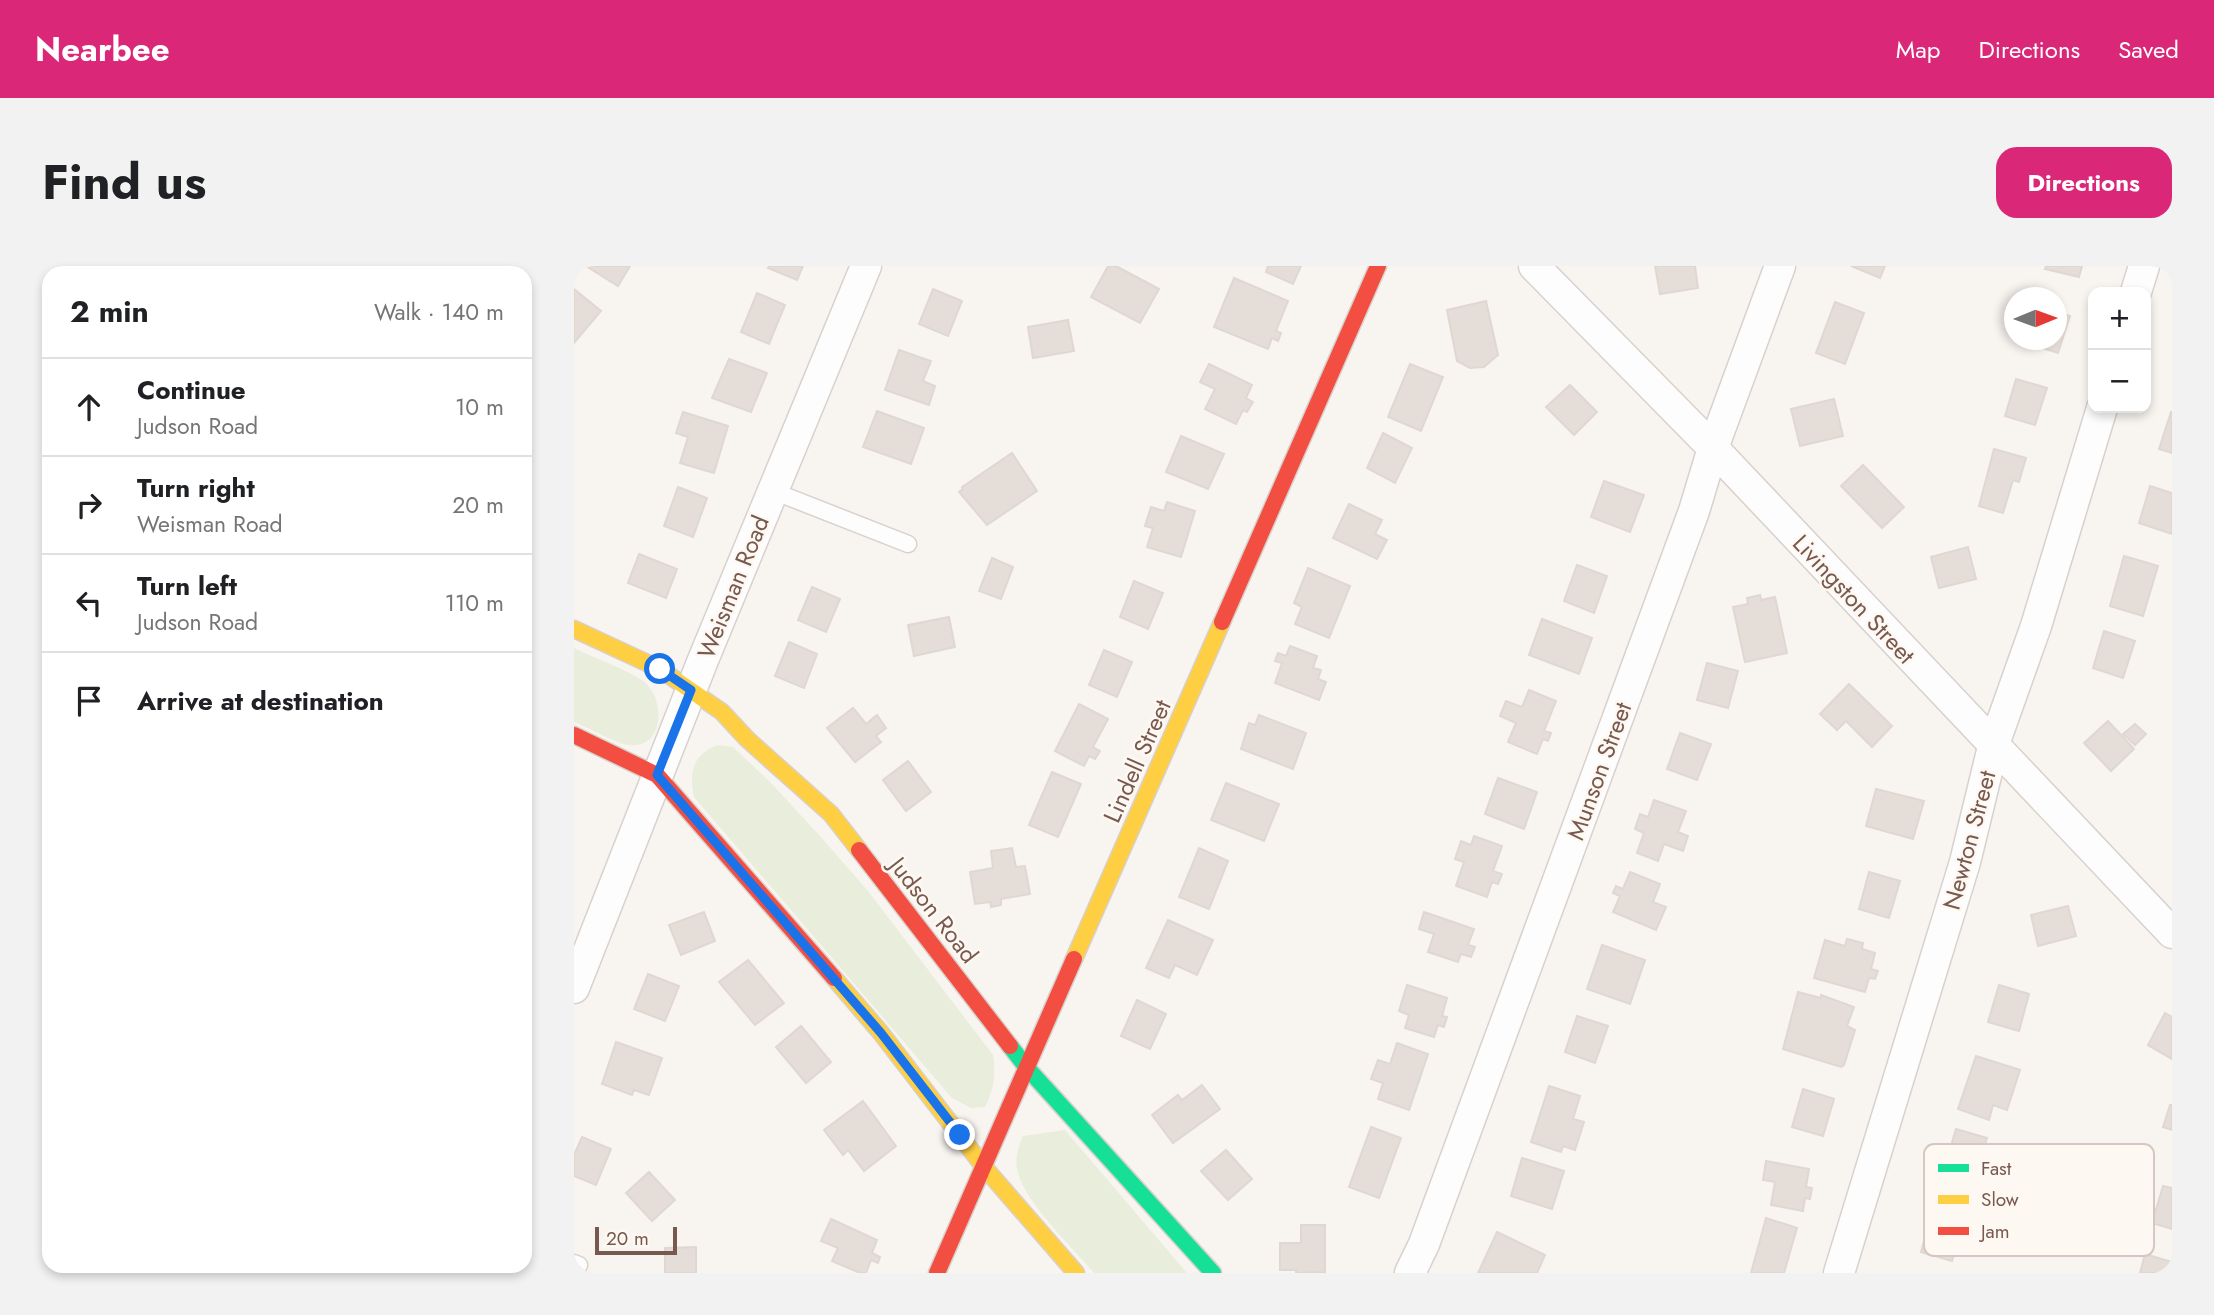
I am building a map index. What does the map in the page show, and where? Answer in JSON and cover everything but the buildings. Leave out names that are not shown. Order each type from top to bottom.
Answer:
[{"type":"street","name":"Weisman Road","points":[[574,988],[691,690],[866,266]]},
{"type":"street","name":"Lindell Street","points":[[937,1273],[1377,266]]},
{"type":"street","name":"Livingston Street","points":[[1534,266],[1713,448],[1993,747],[2172,933]]},
{"type":"street","name":"Munson Street","points":[[1410,1273],[1429,1231],[1695,511],[1713,448],[1780,266]]},
{"type":"street","points":[[2138,287],[2144,266]]},
{"type":"street","name":"Newton Street","points":[[1839,1273],[1965,862],[1993,747],[2036,626],[2100,413]]},
{"type":"street","name":"Judson Road","points":[[574,629],[660,669],[722,712],[747,739],[831,814],[1028,1069],[1213,1273]]},
{"type":"street","points":[[574,735],[657,775],[881,1033],[984,1167],[1076,1273]]},
{"type":"lane","points":[[773,491],[908,544]]},
{"type":"green space","points":[[574,648],[628,672],[650,689],[656,699],[658,721],[650,739],[641,744],[624,744],[574,722]]},
{"type":"green space","points":[[717,745],[733,747],[819,835],[868,891],[993,1055],[994,1082],[985,1107],[971,1108],[952,1098],[694,797],[694,766],[702,754]]},
{"type":"green space","points":[[1065,1130],[1187,1273],[1094,1273],[1051,1225],[1023,1185],[1016,1163],[1017,1154],[1023,1136]]},
{"type":"traffic: fast","points":[[1010,1046],[1213,1273]]},
{"type":"traffic: slow","points":[[1074,959],[1222,622]]},
{"type":"traffic: slow","points":[[574,629],[660,669],[722,712],[747,739],[831,814],[859,850]]},
{"type":"traffic: slow","points":[[834,978],[881,1033],[984,1167],[1076,1273]]},
{"type":"traffic: jam","points":[[1222,622],[1378,266]]},
{"type":"traffic: jam","points":[[574,735],[657,775],[834,978]]},
{"type":"traffic: jam","points":[[859,850],[1010,1046]]},
{"type":"traffic: jam","points":[[937,1273],[1074,959]]},
{"type":"route","points":[[660,669],[691,690],[657,775],[881,1033],[960,1135]]}]
